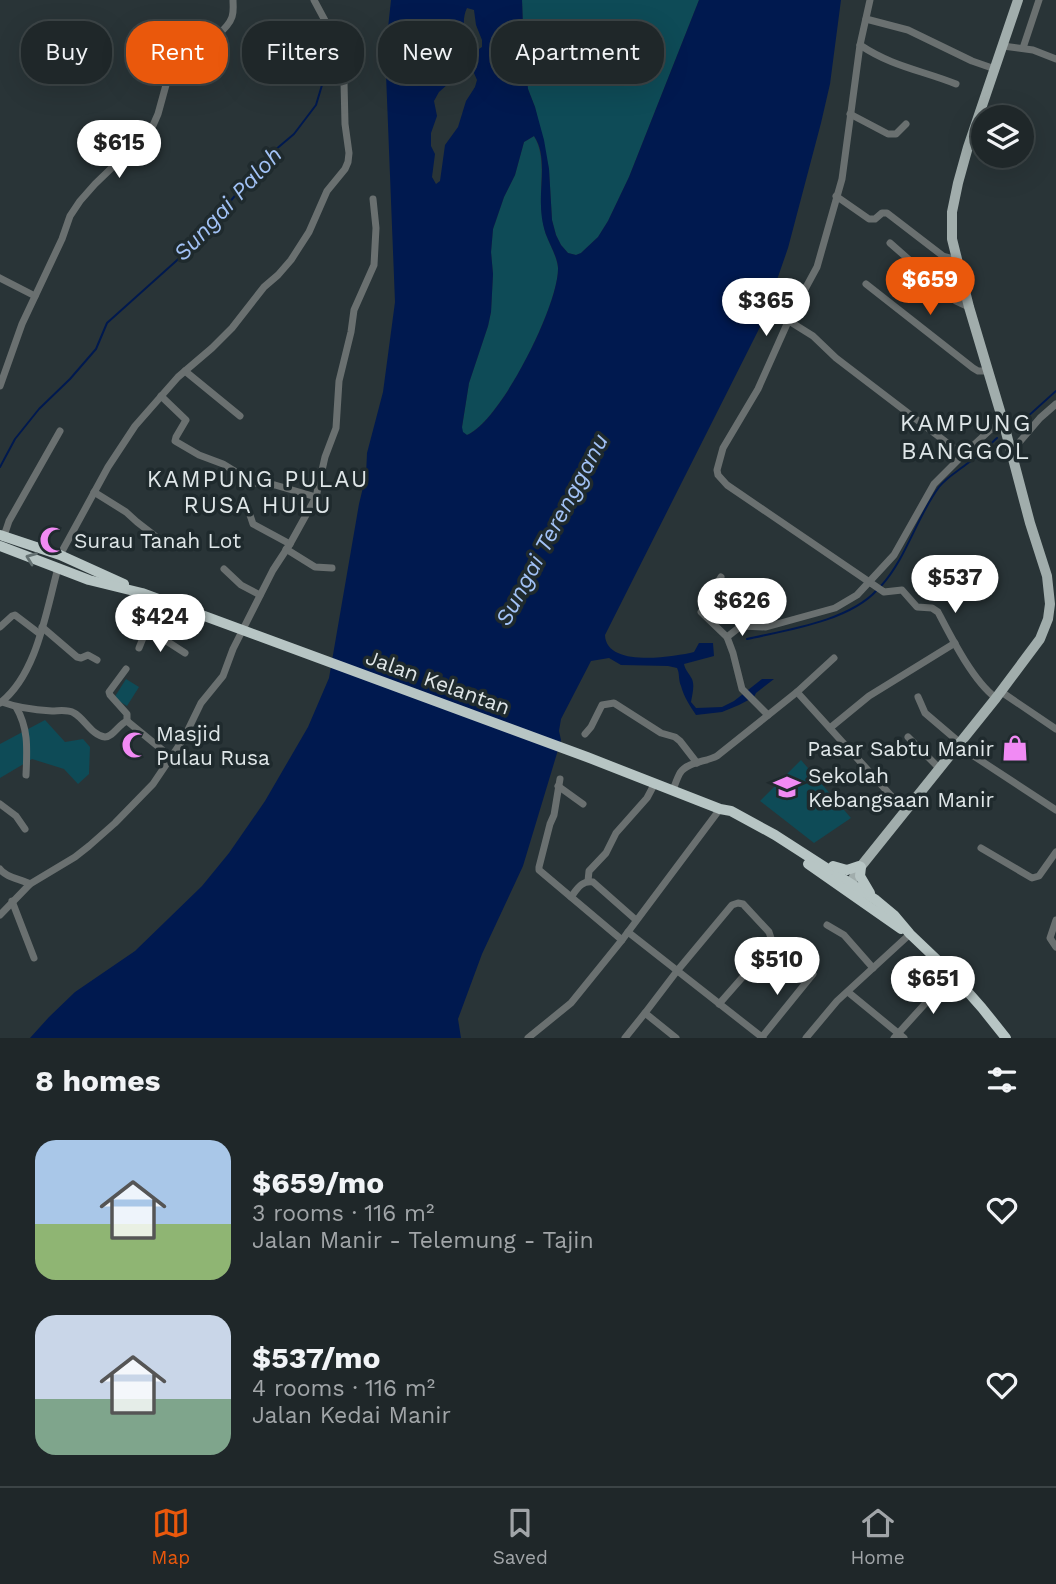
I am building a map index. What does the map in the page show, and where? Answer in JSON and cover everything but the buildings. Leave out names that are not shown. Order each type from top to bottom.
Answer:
[{"type":"highway","name":"Jalan Kelantan","points":[[1,539],[59,555],[142,593]]},
{"type":"highway","name":"Jalan Kelantan","points":[[1,539],[58,568],[89,580],[170,603],[731,811],[796,848],[910,934],[952,974],[1006,1038]]},
{"type":"highway","points":[[59,555],[96,575],[89,580]]},
{"type":"highway","name":"Jalan Kelantan","points":[[720,809],[790,853],[876,900],[894,915],[910,934]]},
{"type":"highway","points":[[796,848],[842,870],[860,866],[861,879],[876,900]]},
{"type":"main road","points":[[846,885],[1040,639],[1053,611],[1053,593],[1030,523],[952,239],[954,200],[968,147],[1018,0]]},
{"type":"street","points":[[0,386],[22,324],[70,216],[97,182],[151,130],[169,74],[230,22],[234,12],[233,0]]},
{"type":"street","points":[[59,555],[107,467],[135,426],[185,370],[232,328],[264,287],[291,260],[309,232],[327,191],[345,169],[349,153],[340,58],[329,28],[314,0]]},
{"type":"street","points":[[870,0],[860,45],[844,166],[817,267],[758,389],[723,447],[718,463],[718,475],[727,485],[884,592],[902,590],[917,607],[932,608],[938,612],[987,692],[998,694],[1053,727],[1056,718]]},
{"type":"street","points":[[1023,48],[1039,0]]},
{"type":"street","points":[[866,19],[908,30],[972,61],[995,69]]},
{"type":"street","points":[[860,45],[888,61],[956,84]]},
{"type":"street","points":[[1003,46],[1033,50],[1056,59]]},
{"type":"street","points":[[850,114],[888,134],[895,134],[906,124]]},
{"type":"street","points":[[836,196],[869,219],[887,213],[943,256],[957,260]]},
{"type":"street","points":[[0,915],[30,884],[79,853],[115,823],[153,784],[184,737],[201,703],[223,676],[233,649],[260,595],[316,497],[325,457],[336,428],[340,381],[354,310],[374,265],[376,228],[373,200]]},
{"type":"street","points":[[890,243],[956,301],[969,307]]},
{"type":"street","points":[[0,278],[35,296]]},
{"type":"street","points":[[866,284],[973,368],[989,371]]},
{"type":"street","points":[[789,321],[813,336],[836,358],[962,455]]},
{"type":"street","points":[[185,370],[240,416]]},
{"type":"street","points":[[160,396],[185,417],[175,441],[199,455],[223,464],[254,483],[275,485],[316,497]]},
{"type":"street","points":[[1012,452],[1040,418],[1056,404]]},
{"type":"street","points":[[727,638],[741,625],[766,627],[835,608],[857,595],[871,583],[894,555],[934,484],[962,455],[1003,421]]},
{"type":"street","points":[[1,539],[60,431]]},
{"type":"street","points":[[94,492],[126,512],[159,539]]},
{"type":"street","points":[[250,515],[253,524],[315,567],[332,568]]},
{"type":"street","points":[[58,568],[29,666],[1,703],[16,707],[73,712],[97,734],[106,737],[122,722],[127,721]]},
{"type":"street","points":[[224,569],[241,585],[260,595]]},
{"type":"street","points":[[721,577],[701,612],[727,638],[742,689],[768,715]]},
{"type":"street","points":[[139,648],[143,638],[163,618],[170,603]]},
{"type":"street","points":[[0,627],[15,615],[41,630],[77,657],[88,655],[97,660]]},
{"type":"street","points":[[150,631],[185,653]]},
{"type":"street","points":[[830,728],[869,696],[955,643]]},
{"type":"street","points":[[673,790],[681,771],[717,756],[797,692],[834,658]]},
{"type":"street","points":[[126,669],[109,692],[127,714],[127,721]]},
{"type":"street","points":[[797,692],[905,811]]},
{"type":"street","points":[[918,697],[925,713],[958,744],[1056,810]]},
{"type":"street","points":[[585,734],[602,705],[614,703],[661,733],[675,737],[697,763]]},
{"type":"street","points":[[16,707],[27,736],[26,775]]},
{"type":"street","points":[[127,721],[171,757]]},
{"type":"street","points":[[908,737],[939,768]]},
{"type":"street","points":[[583,804],[559,783],[554,815],[538,867],[541,873],[622,940]]},
{"type":"street","points":[[588,881],[589,871],[606,853],[616,833],[647,798],[656,783]]},
{"type":"street","points":[[0,804],[16,816],[25,829]]},
{"type":"street","points":[[528,1038],[571,1003],[720,809]]},
{"type":"street","points":[[981,848],[1032,878],[1040,876],[1056,852]]},
{"type":"street","points":[[1,874],[30,884]]},
{"type":"street","points":[[571,897],[583,883],[593,882],[636,920]]},
{"type":"street","points":[[12,901],[34,958]]},
{"type":"street","points":[[625,1038],[732,905],[743,904],[769,932],[772,941],[719,1004]]},
{"type":"street","points":[[1056,920],[1050,938],[1056,947]]},
{"type":"street","points":[[827,925],[844,935],[873,968]]},
{"type":"street","points":[[628,932],[762,1037],[814,974]]},
{"type":"street","points":[[806,1038],[837,1001],[910,934]]},
{"type":"street","points":[[848,992],[899,1036],[952,974]]},
{"type":"street","points":[[645,1013],[676,1038]]},
{"type":"shaded area","points":[[522,0],[699,0],[629,177],[608,221],[598,237],[576,255],[568,253],[556,235],[552,220],[549,169],[527,84],[664,84],[664,21],[523,21]]},
{"type":"shaded area","points":[[534,136],[541,161],[544,226],[558,268],[556,285],[539,333],[511,386],[481,425],[467,435],[462,432],[462,427],[469,383],[491,312],[493,229],[515,175],[524,142]]},
{"type":"shaded area","points":[[126,679],[139,687],[127,706],[114,698]]},
{"type":"shaded area","points":[[45,720],[65,742],[83,739],[90,747],[89,774],[78,784],[64,769],[32,759],[0,778],[0,744]]},
{"type":"shaded area","points":[[801,760],[851,818],[814,843],[760,801]]},
{"type":"water","name":"Sungai Terengganu","points":[[391,0],[522,0],[523,21],[491,21],[491,84],[527,84],[544,140],[556,235],[568,253],[576,255],[598,237],[608,221],[629,177],[699,0],[841,0],[830,84],[821,123],[788,248],[762,323],[605,635],[608,645],[616,652],[642,658],[694,652],[699,643],[713,643],[714,656],[684,664],[693,682],[691,702],[696,708],[722,707],[762,679],[774,679],[754,697],[739,705],[722,712],[696,715],[684,694],[677,668],[621,665],[609,658],[591,661],[561,719],[561,740],[523,866],[482,954],[458,1019],[461,1038],[30,1038],[75,992],[135,951],[202,886],[265,801],[308,727],[329,678],[366,475],[367,453],[383,392],[395,302],[386,84],[448,84],[434,101],[437,116],[431,133],[431,146],[435,154],[432,177],[436,184],[440,181],[445,145],[458,127],[466,101],[477,84],[477,50],[482,47],[482,40],[474,10],[467,8],[464,21],[389,21]],"holes":[[[534,136],[540,152],[542,170],[542,217],[558,267],[556,284],[539,332],[511,385],[496,408],[481,425],[467,435],[462,427],[469,383],[491,312],[493,229],[515,175],[524,142]]]},
{"type":"waterway","name":"Sungai Paloh","points":[[0,467],[15,439],[39,409],[96,349],[107,323],[194,245],[268,156],[294,134],[316,105],[322,84]]},
{"type":"waterway","points":[[1016,427],[1056,391]]},
{"type":"waterway","points":[[881,586],[898,563],[939,487],[997,438]]},
{"type":"waterway","points":[[747,639],[834,617],[865,601],[877,590]]},
{"type":"place","name":"Surau Tanah Lot","points":[[53,540]]},
{"type":"place","name":"Masjid Pulau Rusa","points":[[135,745]]},
{"type":"place","name":"Pasar Sabtu Manir","points":[[1015,748]]},
{"type":"place","name":"Sekolah Kebangsaan Manir","points":[[787,787]]},
{"type":"district","name":"KAMPUNG BANGGOL","points":[[966,437]]},
{"type":"district","name":"KAMPUNG PULAU RUSA HULU","points":[[258,492]]}]
